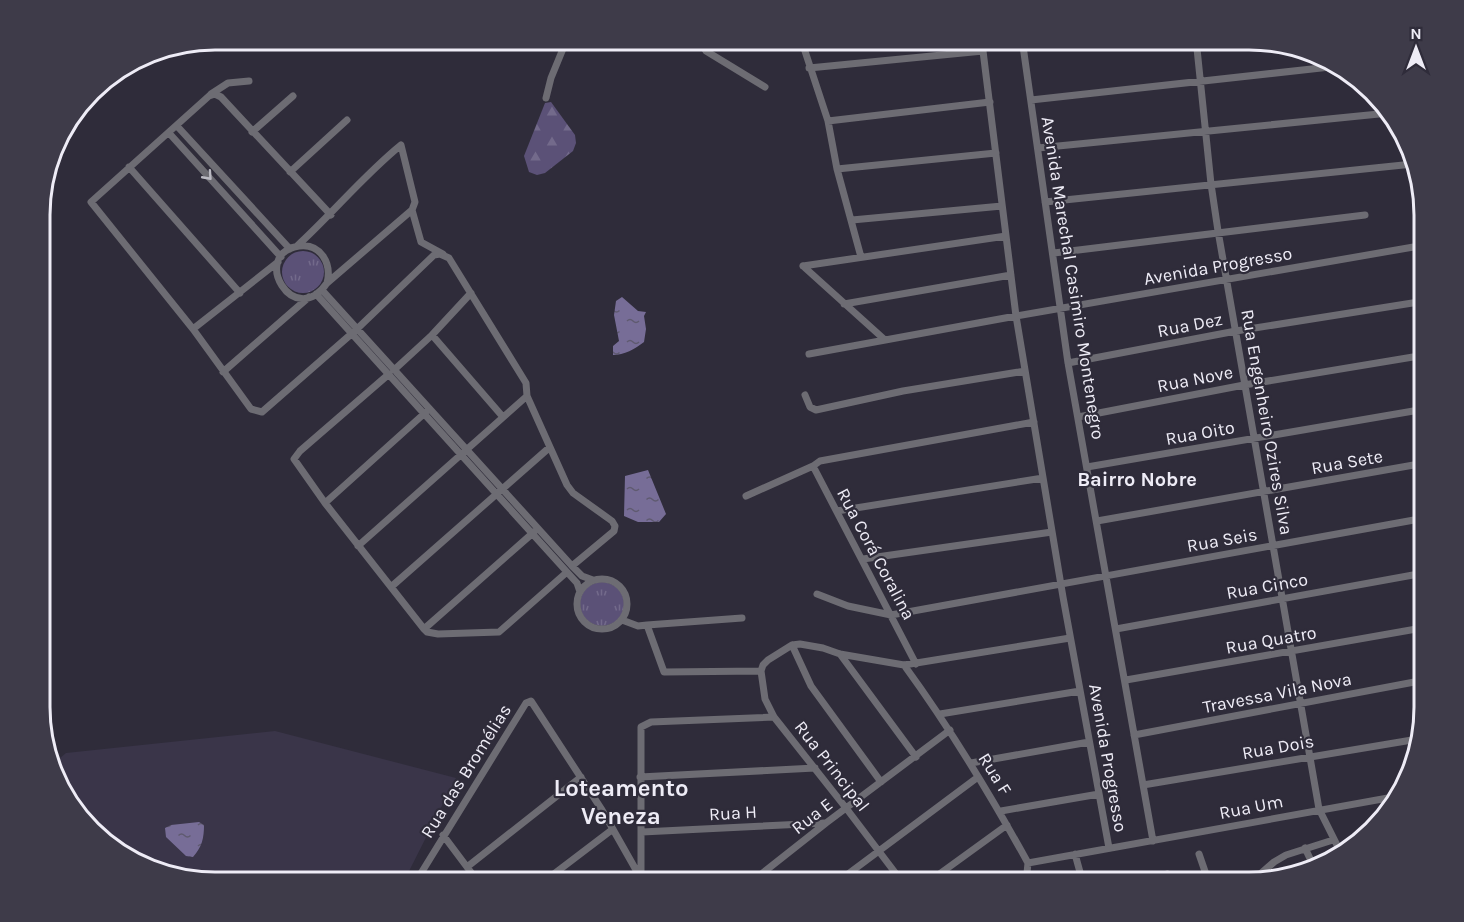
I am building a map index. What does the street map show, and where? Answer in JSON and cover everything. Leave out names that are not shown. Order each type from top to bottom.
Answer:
[{"type":"street","points":[[546,98],[562,50]]},
{"type":"street","points":[[705,50],[765,87]]},
{"type":"street","points":[[804,50],[828,121],[837,169],[861,257]]},
{"type":"street","name":"Avenida Marechal Casimiro Montenegro","points":[[1024,50],[1068,363],[1153,841]]},
{"type":"street","name":"Rua Engenheiro Ozires Silva","points":[[1198,50],[1211,184],[1244,385],[1319,809],[1337,847]]},
{"type":"street","points":[[809,68],[983,51]]},
{"type":"street","name":"Avenida Progresso","points":[[983,51],[1016,316],[1060,583],[1109,848]]},
{"type":"street","points":[[1031,100],[1325,67]]},
{"type":"street","points":[[249,81],[228,83],[211,94],[91,202],[193,329],[251,409],[262,412],[354,331],[434,255],[445,255]]},
{"type":"street","points":[[211,94],[221,96],[331,215]]},
{"type":"street","points":[[252,132],[292,96]]},
{"type":"street","points":[[828,121],[990,102]]},
{"type":"street","points":[[1038,148],[1380,114]]},
{"type":"street","points":[[290,172],[347,120]]},
{"type":"street","points":[[177,126],[290,249]]},
{"type":"street","points":[[169,133],[280,259]]},
{"type":"street","points":[[193,329],[240,293],[290,249],[297,246],[331,215],[384,159],[401,145],[415,202],[412,210],[223,372]]},
{"type":"street","points":[[837,169],[996,153]]},
{"type":"street","points":[[1045,202],[1407,165]]},
{"type":"street","points":[[129,167],[240,293]]},
{"type":"street","points":[[852,220],[1002,206]]},
{"type":"street","points":[[412,210],[421,242],[449,258],[471,293],[526,383],[527,396],[567,485],[573,493],[612,521],[615,526],[614,531],[499,632],[438,634],[423,629],[324,503],[294,459],[300,451],[432,335],[471,293]]},
{"type":"street","points":[[1054,253],[1218,231],[1365,215]]},
{"type":"street","points":[[885,340],[803,266],[1006,236]]},
{"type":"street","points":[[297,246],[314,248],[321,253],[328,267],[318,291]]},
{"type":"street","name":"Avenida Progresso","points":[[809,354],[1414,248]]},
{"type":"street","points":[[280,259],[277,278],[280,285],[292,296],[318,291]]},
{"type":"street","points":[[844,304],[1011,275]]},
{"type":"street","points":[[318,291],[570,569],[580,592],[577,609],[586,624],[602,630],[611,628],[622,620],[627,608],[627,600],[624,591],[618,585],[610,580],[593,580],[570,569]]},
{"type":"street","name":"Rua Dez","points":[[1068,363],[1236,331],[1414,303]]},
{"type":"street","points":[[432,335],[503,417]]},
{"type":"street","name":"Rua Nove","points":[[1078,417],[1244,385],[1414,357]]},
{"type":"street","points":[[805,395],[810,407],[816,410],[903,391],[1025,370]]},
{"type":"street","points":[[358,546],[527,396]]},
{"type":"street","points":[[324,503],[427,411]]},
{"type":"street","name":"Rua Oito","points":[[1087,467],[1414,411]]},
{"type":"street","points":[[746,496],[813,466],[820,460],[1034,423]]},
{"type":"street","points":[[391,587],[550,447]]},
{"type":"street","name":"Rua Corá Coralina","points":[[813,466],[916,664]]},
{"type":"street","name":"Rua Sete","points":[[1097,521],[1414,466]]},
{"type":"street","points":[[837,511],[1043,478]]},
{"type":"street","name":"Rua Seis","points":[[891,615],[1414,520]]},
{"type":"street","points":[[423,629],[536,531]]},
{"type":"street","points":[[863,559],[1052,532]]},
{"type":"street","name":"Rua Cinco","points":[[1116,629],[1414,575]]},
{"type":"street","points":[[580,592],[593,580]]},
{"type":"street","points":[[817,594],[848,606],[891,615]]},
{"type":"street","points":[[622,620],[638,626],[742,618]]},
{"type":"street","points":[[647,625],[664,672],[761,671],[768,660],[792,645],[800,644],[840,654],[904,665],[1070,638]]},
{"type":"street","name":"Rua Quatro","points":[[1126,680],[1414,629]]},
{"type":"street","points":[[792,645],[811,686],[881,782]]},
{"type":"street","points":[[840,654],[916,757]]},
{"type":"street","name":"Rua F","points":[[904,665],[940,714],[971,763],[1028,862]]},
{"type":"street","name":"Rua Principal","points":[[761,671],[765,699],[774,717],[895,872]]},
{"type":"street","name":"Travessa Vila Nova","points":[[1134,735],[1414,682]]},
{"type":"street","points":[[940,714],[1080,691]]},
{"type":"street","name":"Rua das Bromélias","points":[[421,872],[529,701],[534,704],[581,777],[636,872]]},
{"type":"street","points":[[640,872],[640,730],[643,725],[651,722],[774,717]]},
{"type":"street","name":"Rua E","points":[[765,872],[950,730]]},
{"type":"street","name":"Rua Dois","points":[[1143,785],[1411,740]]},
{"type":"street","points":[[971,763],[1089,742]]},
{"type":"street","points":[[640,777],[815,768]]},
{"type":"street","points":[[467,867],[581,777]]},
{"type":"street","points":[[850,872],[978,777]]},
{"type":"street","points":[[1000,811],[1099,794]]},
{"type":"street","name":"Rua Um","points":[[1076,854],[1388,798]]},
{"type":"street","name":"Rua H","points":[[642,832],[826,823]]},
{"type":"street","points":[[942,872],[1007,825]]},
{"type":"street","points":[[556,872],[613,829]]},
{"type":"street","points":[[443,835],[471,872]]},
{"type":"street","points":[[1263,872],[1286,855],[1333,840]]},
{"type":"street","points":[[1305,848],[1311,861]]},
{"type":"street","points":[[1027,872],[1028,862],[1076,854],[1080,872]]},
{"type":"street","points":[[1199,854],[1205,872]]},
{"type":"shaded area","points":[[275,731],[456,778],[409,872],[193,871],[161,864],[141,856],[106,832],[84,808],[66,781],[58,760],[66,753]]},
{"type":"green space","points":[[551,102],[575,135],[576,143],[573,151],[545,173],[537,175],[529,172],[524,156],[545,103]]},
{"type":"green space","points":[[303,251],[311,252],[318,257],[323,264],[323,280],[318,287],[311,292],[303,293],[295,292],[288,287],[283,280],[282,272],[283,264],[288,257],[295,252]]},
{"type":"green space","points":[[602,582],[617,589],[624,604],[617,619],[602,626],[587,619],[580,604],[587,589]]},
{"type":"water","points":[[622,297],[638,311],[646,312],[644,342],[629,351],[613,355],[613,346],[619,341],[614,315],[616,301]]},
{"type":"water","points":[[648,470],[666,514],[659,522],[638,522],[624,516],[625,476]]},
{"type":"water","points":[[199,822],[204,825],[200,846],[193,857],[186,856],[166,837],[165,828],[171,825]]},
{"type":"district","name":"Bairro Nobre","points":[[1137,479]]},
{"type":"district","name":"Loteamento Veneza","points":[[621,802]]}]
